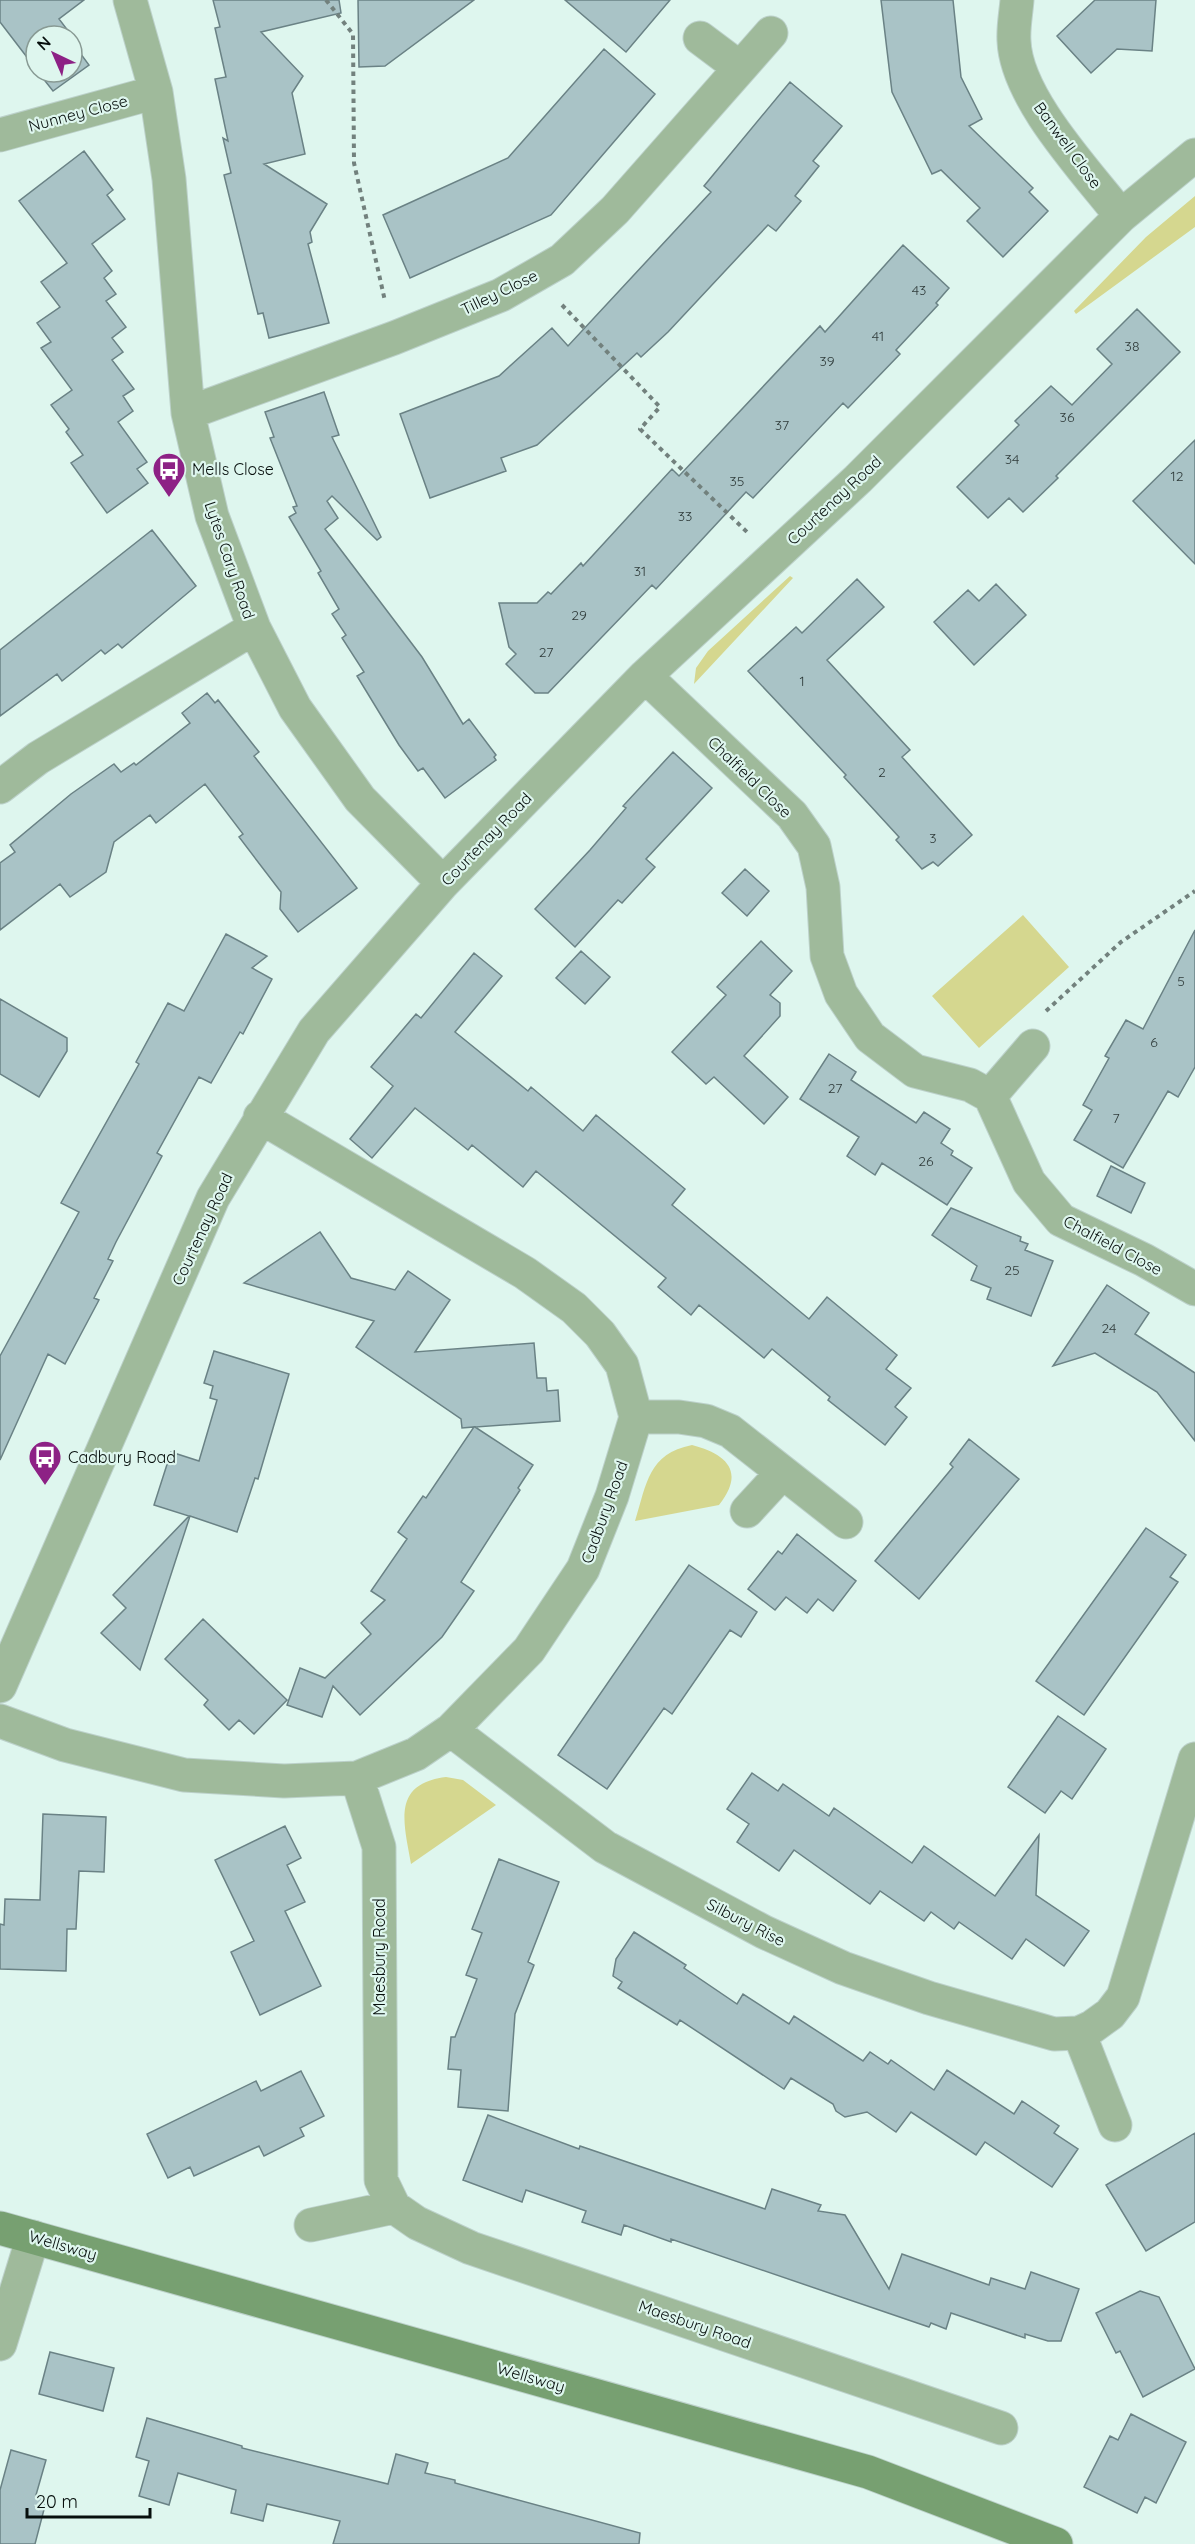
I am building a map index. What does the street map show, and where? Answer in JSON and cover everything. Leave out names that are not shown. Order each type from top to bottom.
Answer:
[{"type":"main road","name":"Wellsway","points":[[0,2228],[868,2472],[1056,2544]]},
{"type":"street","name":"Lytes Cary Road","points":[[130,0],[156,92],[169,179],[188,413],[212,516],[254,628],[295,708],[360,799],[442,882]]},
{"type":"street","name":"Banwell Close","points":[[1017,0],[1013,43],[1023,81],[1048,123],[1121,216]]},
{"type":"street","name":"Tilley Close","points":[[188,413],[394,338],[501,295],[562,260],[615,210],[771,33]]},
{"type":"street","points":[[700,38],[740,68]]},
{"type":"street","name":"Nunney Close","points":[[0,135],[156,92]]},
{"type":"street","name":"Courtenay Road","points":[[0,1686],[213,1198],[260,1117],[315,1031],[442,882],[645,676],[772,556],[858,479],[1121,216],[1195,155]]},
{"type":"street","points":[[0,787],[38,758],[254,628]]},
{"type":"street","name":"Chalfield Close","points":[[645,676],[792,815],[814,846],[823,887],[827,956],[841,994],[870,1037],[915,1071],[970,1085],[990,1096],[1029,1182],[1061,1220],[1144,1260],[1195,1289]]},
{"type":"street","points":[[990,1096],[1036,1032]]},
{"type":"street","points":[[260,1117],[525,1273],[574,1308],[600,1334],[621,1365],[636,1417],[679,1417],[706,1421],[730,1431],[846,1522]]},
{"type":"street","name":"Cadbury Road","points":[[0,1721],[65,1745],[184,1775],[284,1781],[357,1779],[416,1754],[451,1730],[529,1650],[583,1569],[612,1496],[636,1417]]},
{"type":"street","points":[[747,1511],[782,1473]]},
{"type":"street","name":"Silbury Rise","points":[[451,1730],[605,1846],[764,1932],[843,1968],[929,1998],[1054,2034],[1079,2033]]},
{"type":"street","points":[[1115,2125],[1079,2033],[1110,2014],[1123,1997],[1195,1758]]},
{"type":"street","name":"Maesbury Road","points":[[357,1779],[379,1847],[381,2180],[394,2207],[417,2223],[471,2248],[1001,2428]]},
{"type":"street","points":[[311,2225],[394,2207]]},
{"type":"street","points":[[0,2344],[33,2236]]},
{"type":"path","points":[[326,0],[353,34],[354,163],[394,338]]},
{"type":"path","points":[[534,276],[660,407],[640,429],[772,556]]},
{"type":"path","points":[[1036,1032],[1120,942],[1195,891]]},
{"type":"green space","points":[[1195,196],[1195,227],[1076,314],[1074,311],[1146,237]]},
{"type":"green space","points":[[790,576],[793,578],[694,684],[696,668],[708,651]]},
{"type":"green space","points":[[1023,915],[1069,967],[979,1048],[932,996]]},
{"type":"green space","points":[[692,1445],[714,1453],[728,1466],[731,1483],[719,1505],[635,1521],[647,1483],[658,1463],[677,1449]]},
{"type":"green space","points":[[446,1777],[463,1780],[496,1805],[411,1864],[404,1820],[409,1797],[416,1788],[428,1781]]},
{"type":"building","points":[[0,0],[84,0],[59,19],[63,24],[24,24],[24,53],[0,22]]},
{"type":"building","points":[[213,0],[339,0],[341,13],[261,32],[303,76],[292,93],[305,154],[264,164],[327,204],[310,232],[312,242],[308,244],[329,323],[269,338],[263,313],[258,314],[224,175],[231,173],[223,138],[228,141],[215,79],[226,77],[215,28],[220,27]]},
{"type":"building","points":[[358,0],[474,0],[385,66],[359,67]]},
{"type":"building","points":[[565,0],[670,0],[626,52]]},
{"type":"building","points":[[881,0],[953,0],[961,77],[982,119],[969,126],[1033,188],[1029,192],[1048,211],[1003,257],[967,221],[980,208],[941,170],[932,174],[892,92]]},
{"type":"building","points":[[1095,0],[1156,0],[1152,51],[1117,49],[1091,73],[1057,36]]},
{"type":"building","points":[[604,49],[655,94],[551,215],[410,278],[383,215],[508,158]]},
{"type":"building","points":[[84,58],[89,65],[84,69]]},
{"type":"building","points":[[790,82],[842,126],[813,161],[819,166],[795,196],[801,201],[776,231],[768,225],[668,332],[641,357],[637,353],[537,445],[501,458],[506,471],[430,498],[400,414],[499,376],[552,328],[568,346],[711,192],[704,186]]},
{"type":"building","points":[[47,84],[63,84],[53,91]]},
{"type":"building","points":[[84,151],[113,190],[107,195],[125,219],[92,244],[112,271],[104,278],[116,294],[106,301],[126,327],[112,338],[123,352],[112,360],[134,389],[123,396],[133,411],[118,422],[147,462],[137,469],[148,483],[107,513],[71,463],[83,455],[66,432],[69,429],[51,405],[72,390],[41,348],[51,342],[37,323],[60,307],[41,282],[67,263],[19,201]]},
{"type":"building","points":[[903,245],[949,288],[936,303],[938,305],[896,350],[900,354],[848,408],[843,403],[753,498],[746,492],[656,589],[652,585],[548,693],[535,693],[506,664],[516,654],[509,647],[499,603],[537,603],[548,592],[551,594],[581,563],[583,566],[672,469],[679,476],[820,326],[825,332]]},
{"type":"building","points":[[1137,309],[1180,352],[1023,512],[1009,498],[988,518],[957,487],[1019,425],[1015,421],[1051,386],[1072,405],[1112,364],[1097,349]]},
{"type":"building","points":[[324,392],[339,435],[332,437],[381,537],[377,540],[332,496],[327,501],[338,518],[325,529],[422,657],[463,724],[469,719],[496,755],[494,757],[496,760],[445,798],[423,768],[418,771],[399,745],[357,676],[364,672],[342,638],[346,635],[332,614],[339,609],[318,573],[321,571],[289,517],[296,513],[293,507],[297,506],[270,438],[274,437],[265,412]]},
{"type":"building","points":[[1195,440],[1195,564],[1133,501]]},
{"type":"building","points":[[152,530],[196,586],[122,648],[118,644],[105,654],[101,650],[62,681],[57,674],[0,716],[0,650]]},
{"type":"building","points":[[857,579],[884,607],[827,660],[910,750],[902,757],[972,835],[938,866],[933,862],[922,869],[896,840],[899,837],[844,777],[846,775],[748,671],[796,627],[802,633]]},
{"type":"building","points":[[996,584],[1026,615],[974,665],[934,622],[968,590],[979,601]]},
{"type":"building","points":[[207,693],[215,703],[218,700],[259,752],[254,756],[357,888],[298,932],[280,909],[281,892],[239,837],[243,834],[205,784],[156,823],[150,815],[114,842],[106,872],[70,897],[60,884],[0,930],[0,863],[15,852],[10,845],[71,794],[114,764],[121,772],[134,763],[136,765],[190,723],[182,713]]},
{"type":"building","points":[[673,752],[712,788],[646,859],[655,867],[622,903],[618,900],[575,947],[535,909],[590,850],[626,808],[623,806]]},
{"type":"building","points":[[745,869],[769,891],[747,916],[722,893]]},
{"type":"building","points":[[1195,930],[1195,1067],[1178,1097],[1168,1091],[1123,1168],[1074,1140],[1092,1110],[1083,1105],[1109,1058],[1105,1056],[1126,1020],[1143,1029]]},
{"type":"building","points":[[226,934],[267,956],[252,968],[272,979],[243,1034],[240,1032],[211,1083],[199,1077],[157,1153],[162,1156],[108,1259],[113,1261],[94,1298],[99,1300],[65,1364],[48,1354],[0,1460],[0,1356],[79,1212],[61,1203],[139,1064],[136,1062],[168,1003],[184,1011]]},
{"type":"building","points":[[761,941],[792,971],[770,995],[780,1003],[780,1016],[744,1056],[788,1097],[764,1124],[714,1077],[706,1084],[672,1052],[726,995],[717,987]]},
{"type":"building","points":[[581,951],[610,977],[585,1004],[556,978]]},
{"type":"building","points":[[474,953],[502,976],[455,1032],[528,1091],[531,1087],[583,1131],[596,1115],[685,1189],[672,1205],[809,1319],[827,1297],[897,1355],[886,1369],[911,1388],[895,1407],[907,1417],[885,1445],[828,1400],[830,1397],[772,1349],[764,1358],[699,1305],[691,1315],[658,1287],[666,1278],[536,1171],[523,1187],[472,1145],[468,1150],[415,1108],[372,1158],[350,1139],[393,1086],[371,1067],[416,1014],[421,1018]]},
{"type":"building","points":[[0,999],[67,1038],[67,1051],[39,1097],[0,1074]]},
{"type":"building","points":[[829,1054],[856,1072],[851,1080],[916,1123],[924,1112],[950,1129],[941,1143],[953,1151],[951,1155],[972,1168],[947,1205],[882,1163],[875,1175],[847,1156],[859,1137],[800,1099]]},
{"type":"building","points":[[1111,1166],[1145,1183],[1131,1213],[1097,1196]]},
{"type":"building","points":[[951,1208],[1021,1237],[1020,1241],[1028,1244],[1025,1250],[1053,1261],[1031,1316],[987,1299],[991,1288],[971,1280],[977,1266],[932,1235]]},
{"type":"building","points":[[320,1232],[351,1278],[395,1290],[408,1271],[450,1300],[415,1352],[534,1343],[537,1378],[546,1378],[547,1391],[558,1390],[560,1421],[475,1427],[533,1465],[518,1488],[520,1490],[461,1582],[474,1591],[442,1637],[360,1715],[333,1686],[322,1717],[287,1705],[300,1668],[325,1678],[371,1634],[361,1623],[385,1600],[371,1591],[407,1539],[398,1532],[423,1496],[426,1498],[474,1427],[462,1428],[461,1419],[356,1347],[374,1321],[244,1283]]},
{"type":"building","points":[[1107,1285],[1149,1313],[1135,1334],[1195,1373],[1195,1441],[1157,1392],[1095,1353],[1053,1366]]},
{"type":"building","points":[[214,1351],[289,1374],[258,1479],[255,1478],[237,1532],[190,1516],[140,1670],[101,1633],[126,1608],[113,1595],[189,1516],[154,1505],[171,1452],[199,1461],[217,1400],[210,1398],[213,1386],[204,1383]]},
{"type":"building","points":[[969,1439],[1019,1479],[919,1599],[875,1561],[953,1467],[950,1464]]},
{"type":"building","points":[[1146,1528],[1186,1555],[1170,1577],[1178,1582],[1084,1715],[1036,1681]]},
{"type":"building","points":[[797,1534],[856,1581],[833,1611],[818,1599],[807,1613],[786,1597],[775,1610],[748,1589],[778,1551],[782,1554]]},
{"type":"building","points":[[689,1565],[757,1612],[741,1637],[730,1630],[672,1714],[664,1708],[607,1789],[558,1755]]},
{"type":"building","points":[[203,1619],[287,1700],[254,1734],[239,1720],[229,1730],[204,1705],[208,1700],[165,1659]]},
{"type":"building","points":[[1058,1716],[1106,1749],[1072,1799],[1061,1791],[1045,1813],[1008,1787]]},
{"type":"building","points":[[752,1773],[778,1791],[783,1784],[829,1816],[834,1808],[912,1863],[924,1846],[995,1896],[1039,1835],[1036,1895],[1089,1931],[1064,1966],[1026,1939],[1012,1959],[959,1922],[954,1929],[931,1912],[924,1921],[880,1891],[870,1904],[794,1850],[779,1871],[737,1842],[749,1824],[727,1809]]},
{"type":"building","points":[[43,1814],[106,1817],[104,1872],[79,1871],[76,1929],[67,1929],[66,1971],[0,1969],[0,1924],[4,1925],[5,1899],[40,1900]]},
{"type":"building","points":[[285,1826],[301,1858],[287,1865],[305,1902],[285,1911],[321,1986],[260,2015],[231,1952],[254,1941],[215,1860]]},
{"type":"building","points":[[499,1859],[559,1882],[528,1962],[534,1965],[515,2014],[508,2111],[458,2107],[461,2070],[448,2069],[451,2037],[455,2037],[477,1979],[466,1975],[482,1933],[472,1929]]},
{"type":"building","points":[[634,1932],[686,1965],[684,1968],[737,2004],[743,1994],[789,2024],[794,2016],[863,2061],[870,2052],[888,2064],[891,2060],[934,2090],[947,2070],[1014,2114],[1022,2101],[1059,2126],[1054,2133],[1078,2149],[1052,2187],[985,2142],[976,2155],[911,2112],[896,2132],[867,2112],[845,2117],[836,2111],[833,2104],[791,2078],[784,2089],[680,2020],[677,2025],[618,1988],[622,1982],[613,1976],[616,1959]]},
{"type":"building","points":[[301,2071],[324,2116],[300,2128],[304,2136],[264,2156],[259,2146],[194,2176],[190,2167],[168,2178],[147,2134],[256,2081],[261,2091]]},
{"type":"building","points":[[488,2115],[579,2149],[580,2146],[765,2209],[772,2189],[821,2205],[818,2211],[845,2215],[889,2289],[902,2254],[989,2285],[991,2278],[1025,2289],[1031,2272],[1079,2289],[1061,2341],[1048,2341],[1025,2334],[1025,2338],[951,2313],[946,2329],[931,2323],[929,2327],[671,2239],[671,2242],[624,2225],[621,2235],[582,2222],[586,2211],[526,2190],[522,2202],[463,2180]]},
{"type":"building","points":[[1195,2133],[1195,2222],[1146,2251],[1106,2185]]},
{"type":"building","points":[[1140,2291],[1159,2297],[1195,2369],[1143,2397],[1120,2351],[1116,2353],[1096,2313]]},
{"type":"building","points":[[50,2352],[114,2368],[103,2411],[39,2394]]},
{"type":"building","points":[[1131,2414],[1186,2442],[1156,2503],[1145,2497],[1137,2513],[1084,2487],[1110,2436],[1118,2440]]},
{"type":"building","points":[[147,2418],[242,2446],[242,2448],[388,2484],[396,2454],[428,2463],[425,2473],[455,2480],[455,2483],[640,2533],[639,2544],[333,2544],[340,2521],[267,2504],[263,2521],[231,2513],[236,2490],[178,2473],[169,2505],[139,2496],[149,2461],[136,2457]]},
{"type":"building","points":[[11,2450],[46,2460],[36,2495],[47,2498],[35,2544],[0,2544],[0,2490]]},
{"type":"place","name":"Mells Close","points":[[169,498]]},
{"type":"place","name":"Cadbury Road","points":[[45,1486]]}]
